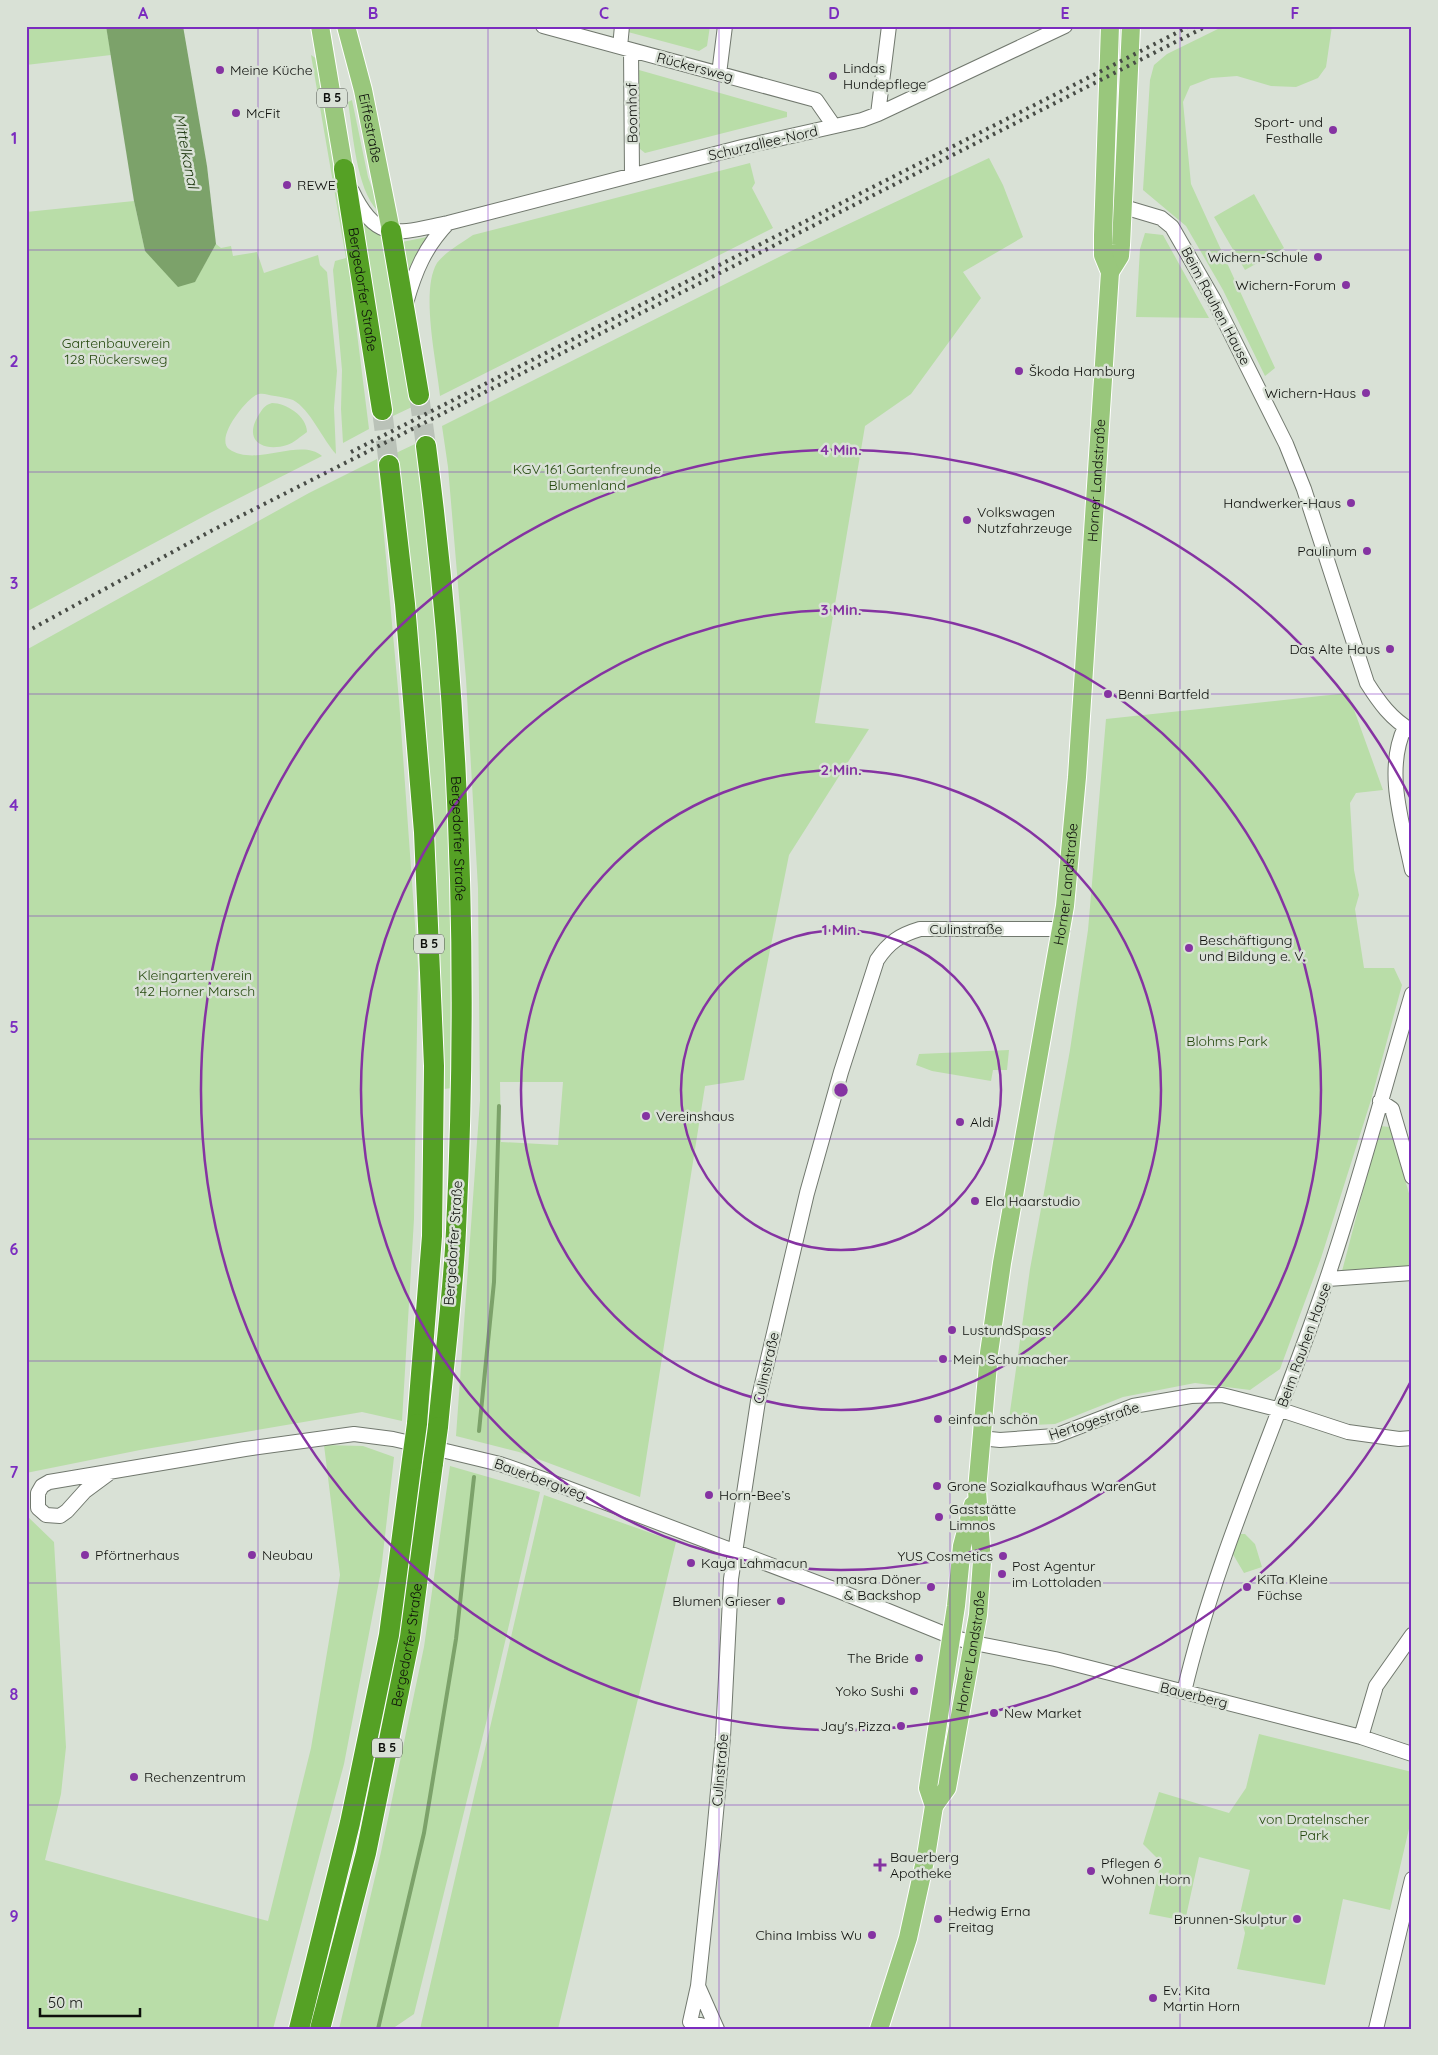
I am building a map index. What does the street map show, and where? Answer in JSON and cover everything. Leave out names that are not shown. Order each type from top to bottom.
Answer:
[{"type":"highway","name":"Bergedorfer Straße","points":[[344,169],[382,410]]},
{"type":"highway","name":"B 5","points":[[391,231],[419,395]]},
{"type":"highway","name":"Bergedorfer Straße","points":[[320,2029],[366,1854],[404,1665],[438,1427],[456,1233],[463,1060],[459,826],[446,615],[426,446]]},
{"type":"highway","name":"Bergedorfer Straße","points":[[299,2029],[350,1823],[388,1635],[417,1424],[432,1236],[434,1066],[424,832],[405,604],[389,464]]},
{"type":"main road","name":"B 5","points":[[320,26],[344,169]]},
{"type":"main road","name":"Eiffestraße","points":[[346,26],[363,90],[391,231]]},
{"type":"main road","name":"Horner Landstraße","points":[[879,2029],[908,1938],[934,1806],[947,1788],[974,1643],[982,1561],[978,1490],[980,1438],[989,1353],[1002,1263],[1063,929],[1077,777],[1110,272],[1103,255],[1110,26]]},
{"type":"main road","name":"Horner Landstraße","points":[[1110,272],[1120,256],[1124,207],[1131,26]]},
{"type":"main road","name":"Horner Landstraße","points":[[934,1806],[928,1788],[952,1637],[962,1546],[978,1490]]},
{"type":"street","name":"Rückersweg","points":[[542,26],[816,100],[834,126]]},
{"type":"street","name":"Boomhof","points":[[622,26],[632,175]]},
{"type":"street","points":[[719,74],[725,26]]},
{"type":"street","points":[[878,114],[889,26]]},
{"type":"street","name":"Schurzallee-Nord","points":[[391,231],[448,223],[878,114],[1065,26]]},
{"type":"street","points":[[1106,163],[1115,194],[1124,207]]},
{"type":"street","points":[[344,169],[352,191],[366,217],[376,226],[391,231]]},
{"type":"street","name":"Beim Rauhen Hause","points":[[1124,207],[1167,221],[1172,227],[1195,265],[1286,444],[1304,489],[1367,683],[1380,703],[1409,729],[1396,752],[1395,770],[1399,806],[1412,870]]},
{"type":"street","points":[[405,309],[421,259],[448,223]]},
{"type":"street","name":"Culinstraße","points":[[716,2029],[690,2022],[698,1986],[720,1775],[732,1579],[758,1401],[801,1215],[841,1072],[877,960],[884,948],[898,936],[920,929],[1063,929]]},
{"type":"street","name":"Beim Rauhen Hause","points":[[1184,1692],[1206,1606],[1254,1475],[1281,1410],[1328,1278],[1412,994]]},
{"type":"street","points":[[1380,1101],[1392,1109],[1412,1176]]},
{"type":"street","points":[[1328,1278],[1412,1273]]},
{"type":"street","name":"Hertogestraße","points":[[980,1438],[1000,1440],[1055,1436],[1133,1406],[1192,1396],[1222,1395],[1281,1410],[1348,1432],[1399,1439],[1412,1438]]},
{"type":"street","name":"Bauerbergweg","points":[[108,1474],[84,1490],[64,1514],[51,1517],[38,1508],[38,1493],[45,1484],[77,1477],[108,1474],[245,1448],[336,1436],[354,1434],[383,1438],[500,1464],[736,1552],[952,1637]]},
{"type":"street","points":[[1361,1737],[1376,1686],[1412,1635]]},
{"type":"street","name":"Bauerberg","points":[[952,1637],[1055,1659],[1361,1737],[1412,1754]]},
{"type":"street","points":[[1376,2029],[1412,1879]]},
{"type":"street","name":"Culinstraße","points":[[698,1986],[716,2029]]},
{"type":"green space","points":[[26,26],[106,26],[111,55],[26,65]]},
{"type":"green space","points":[[629,26],[710,26],[707,46],[699,51],[628,32]]},
{"type":"green space","points":[[1224,26],[1332,26],[1326,67],[1318,78],[1296,87],[1271,86],[1237,76],[1211,78],[1190,86],[1183,102],[1191,184],[1275,368],[1265,376],[1223,290],[1186,226],[1143,190],[1150,80],[1154,65],[1167,54]]},
{"type":"green space","points":[[311,55],[317,59],[351,259],[351,285],[369,429],[343,443],[341,409],[342,370],[333,270],[335,261],[346,258]]},
{"type":"green space","points":[[639,70],[787,112],[787,117],[645,153],[640,149],[638,141]]},
{"type":"green space","points":[[352,100],[368,177],[380,209],[378,211],[365,189],[360,175],[348,102]]},
{"type":"green space","name":"KGV 161 Gartenfreunde Blumenland","points":[[989,158],[1003,185],[1023,237],[963,272],[981,298],[911,394],[865,426],[815,723],[869,729],[789,855],[744,1080],[705,1086],[640,1497],[519,1452],[456,1436],[480,1100],[478,888],[466,679],[448,467],[442,426],[791,251]],"holes":[[[500,1082],[563,1082],[558,1145],[501,1142]]]},
{"type":"green space","points":[[750,163],[755,183],[752,188],[773,228],[440,396],[431,328],[430,291],[432,275],[437,263],[449,251],[473,235]]},
{"type":"green space","points":[[1254,194],[1284,248],[1245,270],[1214,217]]},
{"type":"green space","name":"Gartenbauverein 128 Rückersweg","points":[[134,201],[145,251],[195,281],[216,244],[221,248],[231,246],[233,256],[257,252],[264,273],[318,255],[320,265],[327,272],[337,371],[334,408],[336,454],[311,417],[299,404],[287,398],[263,394],[256,395],[245,404],[228,429],[226,444],[229,449],[240,454],[252,455],[302,450],[313,451],[322,456],[210,513],[26,612],[26,212]]},
{"type":"green space","points":[[365,222],[375,233],[383,235],[412,407],[393,416],[362,223]]},
{"type":"green space","points":[[1145,233],[1163,235],[1209,318],[1136,317],[1140,249]]},
{"type":"green space","points":[[427,237],[408,274],[402,242]]},
{"type":"green space","points":[[272,403],[283,405],[300,416],[304,421],[307,432],[295,441],[279,447],[264,446],[258,443],[253,432],[254,425],[263,408]]},
{"type":"green space","points":[[415,444],[428,532],[449,797],[452,1088],[444,1089],[431,790],[418,645],[396,453]]},
{"type":"green space","name":"Kleingartenverein 142 Horner Marsch","points":[[377,459],[399,700],[418,966],[414,1219],[402,1421],[362,1412],[140,1450],[26,1473],[26,650],[309,493]]},
{"type":"green space","name":"Blohms Park","points":[[1348,693],[1383,790],[1356,793],[1350,803],[1354,870],[1359,895],[1355,909],[1364,968],[1394,968],[1402,985],[1371,1100],[1321,1258],[1280,1369],[1250,1390],[1195,1383],[1123,1397],[1055,1424],[1008,1426],[1030,1269],[1070,1050],[1088,930],[1106,719]]},
{"type":"green space","points":[[1009,1050],[1007,1070],[993,1070],[991,1081],[932,1071],[916,1065],[919,1054]]},
{"type":"green space","points":[[1380,1126],[1390,1127],[1412,1204],[1412,1271],[1341,1275]]},
{"type":"green space","points":[[324,1445],[363,1446],[394,1457],[381,1571],[344,1764],[273,2029],[26,2029],[26,1515],[54,1542],[66,1747],[61,1794],[45,1860],[268,1921],[311,1748],[340,1575]]},
{"type":"green space","points":[[450,1466],[540,1492],[487,1719],[414,2014],[392,2029],[339,2029],[381,1852],[424,1647]]},
{"type":"green space","points":[[544,1495],[676,1542],[558,2029],[420,2029]]},
{"type":"green space","points":[[1239,1534],[1245,1534],[1255,1544],[1262,1567],[1244,1573],[1231,1551]]},
{"type":"green space","name":"von Dratelnscher Park","points":[[1259,1734],[1412,1772],[1412,1816],[1390,1910],[1343,1899],[1325,1985],[1237,1969],[1245,1933],[1240,1914],[1250,1870],[1199,1857],[1185,1921],[1149,1914],[1161,1862],[1143,1844],[1159,1792],[1229,1813],[1246,1788]]},
{"type":"water","name":"Mittelkanal","points":[[106,26],[183,26],[207,166],[216,244],[195,282],[178,287],[145,251],[134,201]]},
{"type":"waterway","points":[[479,1431],[494,1282],[499,1106]]},
{"type":"waterway","points":[[378,2029],[424,1833],[456,1639],[474,1477]]},
{"type":"tunnel","points":[[419,395],[426,446]]},
{"type":"tunnel","points":[[382,410],[389,465]]},
{"type":"railway","points":[[351,452],[1190,26]]},
{"type":"railway","points":[[26,632],[211,531],[1207,26]]},
{"type":"place","name":"Meine Küche","points":[[220,70]]},
{"type":"place","name":"Lindas Hundepflege","points":[[833,76]]},
{"type":"place","name":"McFit","points":[[236,113]]},
{"type":"place","name":"Sport- und Festhalle","points":[[1333,130]]},
{"type":"place","name":"REWE","points":[[287,185]]},
{"type":"place","name":"Wichern-Schule","points":[[1318,257]]},
{"type":"place","name":"Wichern-Forum","points":[[1346,285]]},
{"type":"place","name":"Škoda Hamburg","points":[[1019,371]]},
{"type":"place","name":"Wichern-Haus","points":[[1366,393]]},
{"type":"place","name":"Handwerker-Haus","points":[[1351,503]]},
{"type":"place","name":"Volkswagen Nutzfahrzeuge","points":[[967,520]]},
{"type":"place","name":"Paulinum","points":[[1367,551]]},
{"type":"place","name":"Das Alte Haus","points":[[1390,649]]},
{"type":"place","name":"Benni Bartfeld","points":[[1108,694]]},
{"type":"place","name":"Beschäftigung und Bildung e. V.","points":[[1189,948]]},
{"type":"place","name":"Vereinshaus","points":[[646,1116]]},
{"type":"place","name":"Aldi","points":[[960,1122]]},
{"type":"place","name":"Ela Haarstudio","points":[[975,1201]]},
{"type":"place","name":"LustundSpass","points":[[952,1330]]},
{"type":"place","name":"Mein Schumacher","points":[[943,1359]]},
{"type":"place","name":"einfach schön","points":[[938,1419]]},
{"type":"place","name":"Grone Sozialkaufhaus WarenGut","points":[[937,1486]]},
{"type":"place","name":"Horn-Bee’s","points":[[709,1495]]},
{"type":"place","name":"Gaststätte Limnos","points":[[939,1517]]},
{"type":"place","name":"Pförtnerhaus","points":[[85,1555]]},
{"type":"place","name":"Neubau","points":[[252,1555]]},
{"type":"place","name":"YUS Cosmetics","points":[[1003,1556]]},
{"type":"place","name":"Kaya Lahmacun","points":[[691,1563]]},
{"type":"place","name":"Post Agentur im Lottoladen","points":[[1002,1574]]},
{"type":"place","name":"masra Döner & Backshop","points":[[931,1587]]},
{"type":"place","name":"KiTa Kleine Füchse","points":[[1247,1587]]},
{"type":"place","name":"Blumen Grieser","points":[[781,1601]]},
{"type":"place","name":"The Bride","points":[[919,1658]]},
{"type":"place","name":"Yoko Sushi","points":[[914,1691]]},
{"type":"place","name":"New Market","points":[[994,1713]]},
{"type":"place","name":"Jay's Pizza","points":[[901,1726]]},
{"type":"place","name":"Rechenzentrum","points":[[134,1777]]},
{"type":"place","name":"Bauerberg Apotheke","points":[[880,1865]]},
{"type":"place","name":"Pflegen 6 Wohnen Horn","points":[[1091,1871]]},
{"type":"place","name":"Hedwig Erna Freitag","points":[[938,1919]]},
{"type":"place","name":"Brunnen-Skulptur","points":[[1297,1919]]},
{"type":"place","name":"China Imbiss Wu","points":[[872,1935]]},
{"type":"place","name":"Ev. Kita Martin Horn","points":[[1153,1998]]}]
